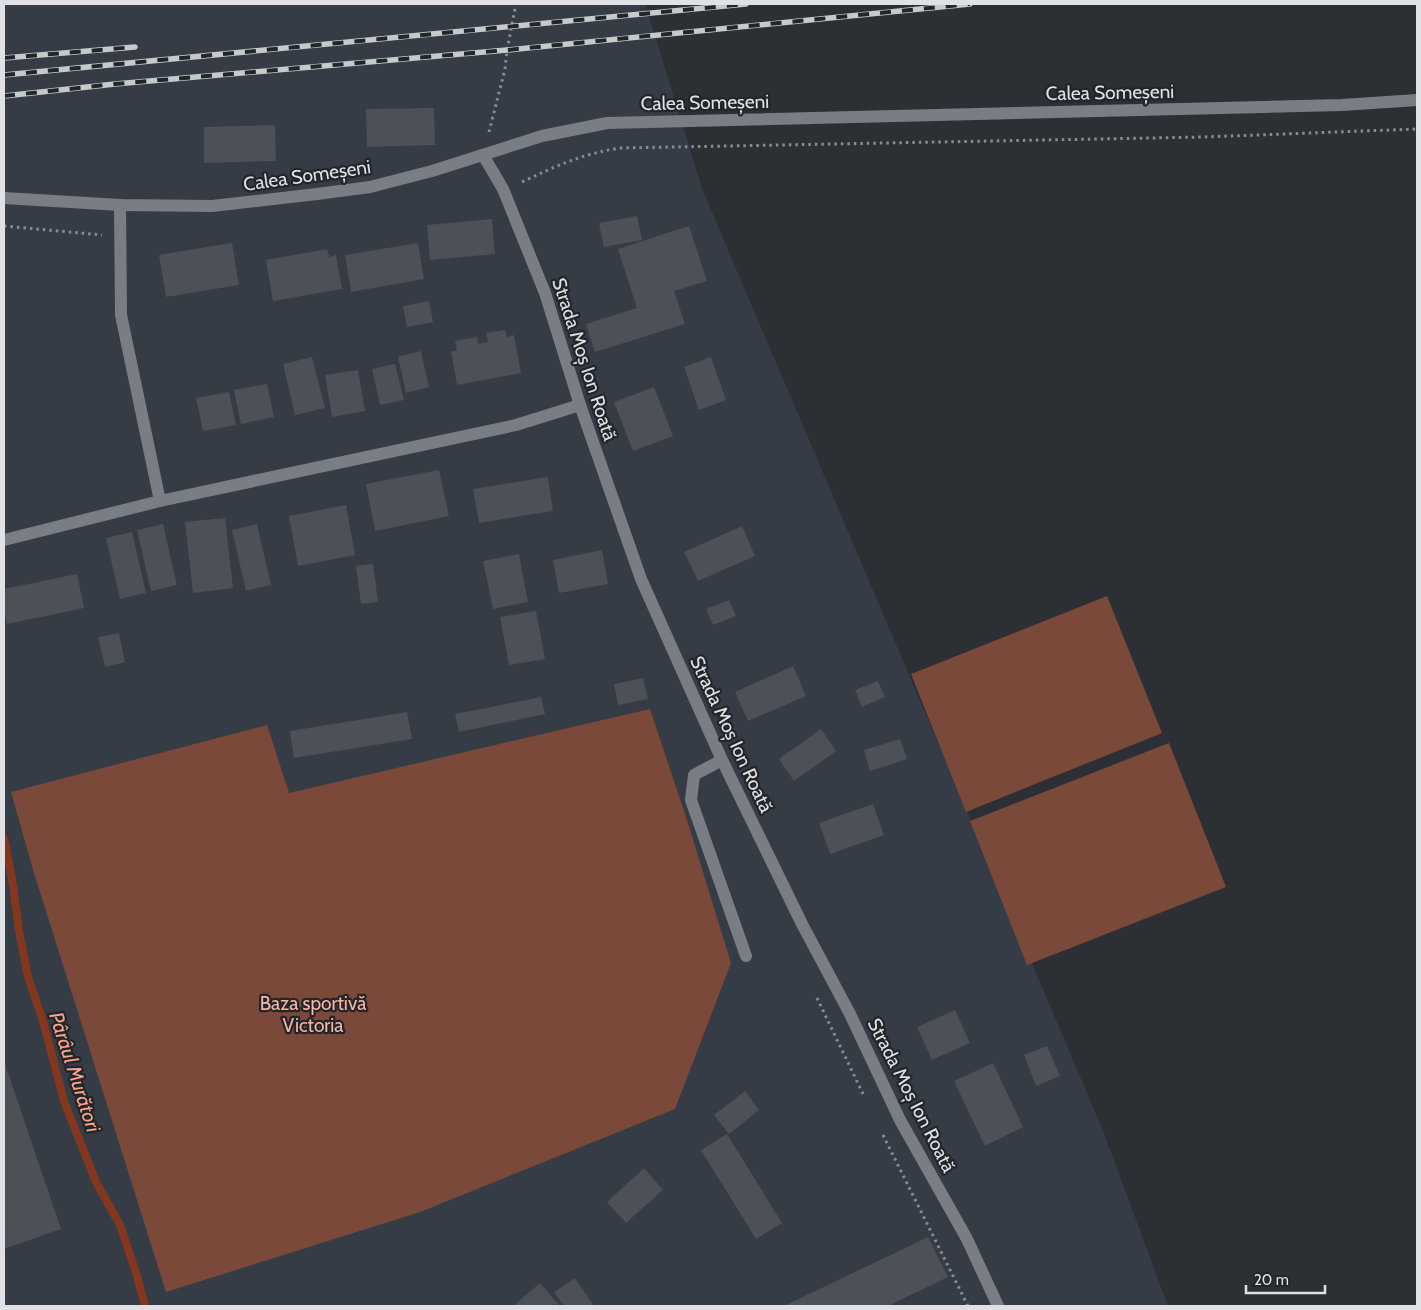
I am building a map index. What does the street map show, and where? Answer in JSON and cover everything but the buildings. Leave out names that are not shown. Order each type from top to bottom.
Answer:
[{"type":"main road","name":"Calea Someșeni","points":[[4,198],[120,205],[212,206],[317,194],[370,187],[432,171],[542,136],[607,123],[1342,105],[1417,100]]},
{"type":"main road","name":"Strada Moș Ion Roată","points":[[483,154],[503,189],[545,293],[580,405],[641,578],[722,760],[802,924],[850,1014],[900,1120],[967,1239],[998,1306]]},
{"type":"main road","points":[[120,205],[121,315],[160,501]]},
{"type":"main road","points":[[4,540],[160,501],[516,425],[580,405]]},
{"type":"main road","points":[[722,760],[694,775],[691,800],[746,956]]},
{"type":"path","points":[[483,154],[505,69],[516,4]]},
{"type":"path","points":[[523,191],[520,182],[568,161],[598,152],[621,148],[1183,138],[1417,129]]},
{"type":"path","points":[[4,226],[120,236]]},
{"type":"shaded area","points":[[4,4],[645,4],[703,191],[1102,1128],[1168,1306],[4,1306]]},
{"type":"green space","points":[[1107,596],[1162,733],[966,812],[911,674]]},
{"type":"green space","name":"Baza sportivă Victoria","points":[[650,709],[687,820],[731,963],[675,1109],[420,1212],[166,1292],[34,873],[11,792],[267,725],[289,793]]},
{"type":"green space","points":[[1169,743],[1226,887],[1027,965],[970,821]]},
{"type":"waterway","name":"Pârâul Murători","points":[[4,838],[28,977],[43,1021],[64,1101],[96,1182],[120,1225],[145,1306]]},
{"type":"railway","points":[[4,75],[746,4]]},
{"type":"railway","points":[[4,96],[115,84],[507,50],[970,4]]},
{"type":"railway","points":[[4,58],[135,47]]}]
